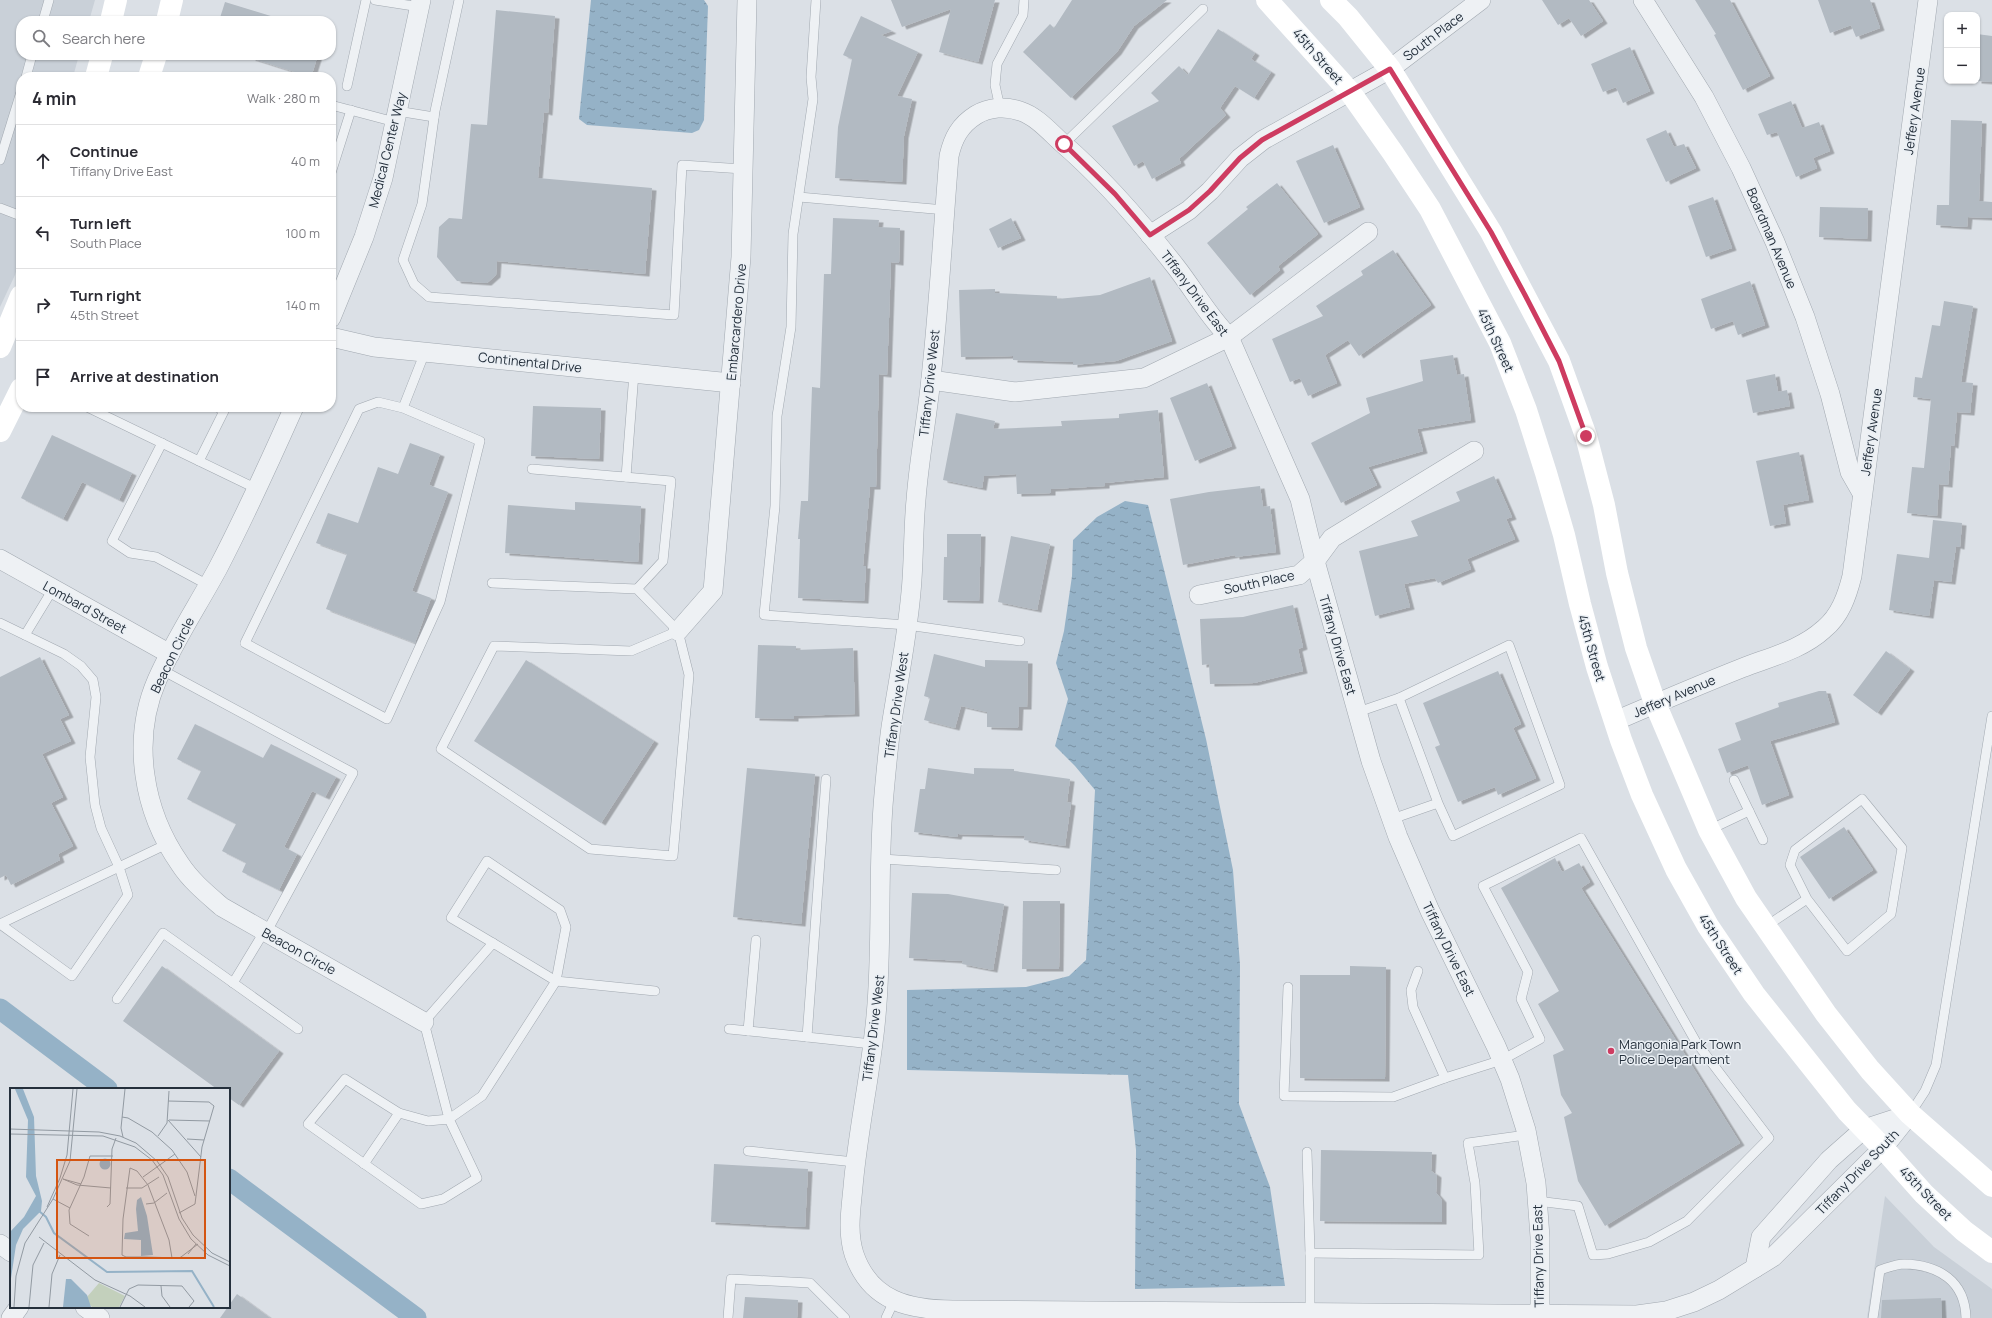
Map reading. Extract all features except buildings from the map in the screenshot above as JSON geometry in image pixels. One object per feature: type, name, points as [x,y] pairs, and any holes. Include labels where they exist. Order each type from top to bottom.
[{"type":"main road","points":[[111,16],[116,0]]},
{"type":"main road","points":[[168,16],[172,0]]},
{"type":"main road","name":"45th Street","points":[[1266,0],[1350,92],[1430,209],[1500,343],[1526,410],[1546,473],[1564,535],[1580,604],[1597,667],[1615,721],[1642,795],[1676,869],[1708,926],[1759,1000],[1842,1106],[1883,1148],[1924,1194],[1964,1231],[1992,1252]]},
{"type":"main road","points":[[1331,0],[1348,17],[1390,69],[1491,232],[1559,361],[1586,436],[1604,505],[1617,573],[1636,648],[1655,703],[1709,830],[1746,898],[1826,1014],[1870,1070],[1910,1114],[1992,1186]]},
{"type":"main road","points":[[97,72],[101,60]]},
{"type":"main road","points":[[151,72],[155,60]]},
{"type":"main road","points":[[0,347],[16,308]]},
{"type":"main road","points":[[0,431],[16,399]]},
{"type":"street","name":"Embarcardero Drive","points":[[678,631],[713,591],[742,257],[747,0]]},
{"type":"street","name":"South Place","points":[[1150,235],[1189,210],[1210,191],[1240,158],[1262,140],[1390,69],[1481,0]]},
{"type":"street","name":"Boardman Avenue","points":[[1643,0],[1704,97],[1742,168],[1775,242],[1809,331],[1830,394],[1850,472],[1862,493]]},
{"type":"street","name":"Jeffery Avenue","points":[[1615,721],[1655,703],[1800,646],[1814,638],[1835,617],[1849,589],[1928,0]]},
{"type":"street","name":"Medical Center Way","points":[[336,306],[364,237],[383,178],[420,3]]},
{"type":"street","name":"Tiffany Drive East","points":[[959,130],[969,120],[980,113],[1000,108],[1021,111],[1033,117],[1064,144],[1115,194],[1177,268],[1213,321],[1229,337],[1300,499],[1315,561],[1371,761],[1392,819],[1430,911],[1502,1060],[1526,1135],[1536,1183],[1540,1237],[1540,1314]]},
{"type":"street","name":"Tiffany Drive West","points":[[866,1278],[859,1266],[850,1238],[855,1162],[876,1019],[881,950],[884,799],[891,731],[912,591],[916,501],[931,380],[949,156],[952,142],[959,130]]},
{"type":"street","points":[[931,380],[1015,392],[1144,378],[1229,337],[1368,232]]},
{"type":"street","name":"Continental Drive","points":[[336,338],[374,346],[425,352],[731,383]]},
{"type":"street","name":"Beacon Circle","points":[[292,412],[257,489],[157,680],[148,709],[144,738],[144,768],[149,798],[158,826],[180,865],[199,887],[222,907],[265,933],[424,1022]]},
{"type":"street","name":"South Place","points":[[1199,595],[1299,575],[1315,561],[1332,538],[1474,451]]},
{"type":"street","name":"Lombard Street","points":[[0,559],[53,589],[166,662]]},
{"type":"street","name":"Tiffany Drive South","points":[[1755,1268],[1761,1237],[1829,1160],[1864,1129],[1910,1114]]},
{"type":"street","name":"Tiffany Drive South","points":[[866,1278],[876,1289],[894,1300],[915,1308],[953,1314],[1196,1315],[1310,1312],[1488,1316],[1540,1314],[1637,1315],[1666,1311],[1707,1297],[1773,1257],[1883,1148],[1910,1114]]},
{"type":"street","points":[[0,1244],[10,1251]]},
{"type":"street","points":[[11,1318],[17,1308]]},
{"type":"street","points":[[86,1308],[100,1318]]},
{"type":"lane","points":[[44,16],[49,0]]},
{"type":"lane","points":[[347,86],[366,0]]},
{"type":"lane","points":[[375,0],[420,3]]},
{"type":"lane","points":[[459,0],[434,118],[422,204],[403,260],[414,284],[429,297],[674,315],[682,165],[743,169]]},
{"type":"lane","points":[[816,0],[811,77],[813,99],[793,234],[791,327],[777,416],[775,506],[764,615],[907,625],[1020,642]]},
{"type":"lane","points":[[1000,108],[995,85],[997,64],[1023,15],[1024,0]]},
{"type":"lane","points":[[1064,144],[1203,9]]},
{"type":"lane","points":[[27,72],[31,60]]},
{"type":"lane","points":[[336,106],[351,110],[396,117],[434,118]]},
{"type":"lane","points":[[0,160],[16,108]]},
{"type":"lane","points":[[336,148],[351,110]]},
{"type":"lane","points":[[799,197],[945,210]]},
{"type":"lane","points":[[0,208],[16,214]]},
{"type":"lane","points":[[403,408],[425,352]]},
{"type":"lane","points":[[626,477],[634,373]]},
{"type":"lane","points":[[378,402],[403,408],[480,441],[440,602],[387,720],[246,643],[359,409],[378,402]]},
{"type":"lane","points":[[97,412],[257,489]]},
{"type":"lane","points":[[199,461],[224,412]]},
{"type":"lane","points":[[162,443],[112,540],[130,553],[156,557],[208,585]]},
{"type":"lane","points":[[532,469],[671,481],[663,561],[637,589]]},
{"type":"lane","points":[[492,583],[637,589],[678,631],[688,675],[673,856],[590,849],[441,749],[494,646],[631,651],[678,631]]},
{"type":"lane","points":[[25,635],[53,589]]},
{"type":"lane","points":[[0,623],[73,660],[93,680],[96,697],[90,756],[95,805],[101,828],[119,867],[128,896],[72,976],[0,924],[112,871],[119,867],[167,844]]},
{"type":"lane","points":[[1358,712],[1399,698],[1509,645],[1560,785],[1453,836],[1438,803],[1399,698]]},
{"type":"lane","points":[[166,662],[353,773],[265,933],[233,983]]},
{"type":"lane","points":[[1910,1114],[1925,1091],[1936,1065],[1992,716]]},
{"type":"lane","points":[[807,1037],[826,779]]},
{"type":"lane","points":[[1734,780],[1763,840]]},
{"type":"lane","points":[[1862,799],[1902,848],[1891,914],[1847,952],[1807,899],[1790,865],[1795,850],[1862,799]]},
{"type":"lane","points":[[1392,819],[1438,803]]},
{"type":"lane","points":[[1709,830],[1748,811]]},
{"type":"lane","points":[[1288,987],[1284,1096],[1393,1097],[1445,1078],[1502,1060],[1540,1039],[1521,999],[1528,972],[1483,886],[1581,838],[1696,1042],[1769,1138],[1687,1221],[1648,1242],[1608,1254],[1593,1255],[1578,1206],[1537,1201]]},
{"type":"lane","points":[[882,859],[1056,870]]},
{"type":"lane","points":[[494,943],[424,1022],[449,1119],[477,1178],[443,1199],[421,1204],[308,1124],[346,1079],[399,1113],[428,1121],[449,1119],[482,1096],[556,981],[566,927],[560,910],[487,861],[451,918],[494,943],[556,981],[655,991]]},
{"type":"lane","points":[[1765,927],[1807,899]]},
{"type":"lane","points":[[117,999],[163,934],[298,1029]]},
{"type":"lane","points":[[748,1031],[756,940]]},
{"type":"lane","points":[[1418,972],[1411,990],[1413,1007],[1445,1078]]},
{"type":"lane","points":[[729,1029],[872,1044]]},
{"type":"lane","points":[[364,1164],[399,1113]]},
{"type":"lane","points":[[1310,1253],[1479,1255],[1475,1182],[1468,1143],[1526,1135]]},
{"type":"lane","points":[[748,1151],[855,1162]]},
{"type":"lane","points":[[1307,1152],[1310,1312]]},
{"type":"lane","points":[[1873,1318],[1880,1270],[1902,1264],[1932,1268],[1952,1280],[1965,1304],[1966,1318]]},
{"type":"lane","points":[[728,1318],[731,1279],[810,1284],[845,1318]]},
{"type":"lane","points":[[886,1318],[894,1300]]},
{"type":"shaded area","points":[[0,0],[95,0],[90,16],[16,16],[16,60],[78,60],[74,72],[16,72],[16,272],[0,307]]},
{"type":"shaded area","points":[[1885,1196],[1934,1247],[1992,1289],[1992,1318],[1867,1318]]},
{"type":"water","points":[[591,0],[704,0],[708,6],[704,120],[699,130],[692,133],[587,125],[579,119]]},
{"type":"water","points":[[1125,501],[1148,505],[1206,739],[1233,870],[1240,965],[1239,1104],[1270,1187],[1285,1286],[1135,1289],[1136,1150],[1128,1075],[907,1070],[907,990],[1026,987],[1069,976],[1086,960],[1095,790],[1075,766],[1055,746],[1068,699],[1056,663],[1064,631],[1072,576],[1073,540],[1097,517]]},
{"type":"waterway","points":[[0,1009],[106,1088]]},
{"type":"waterway","points":[[230,1180],[416,1318]]},
{"type":"place","name":"Mangonia Park Town Police Department","points":[[1611,1051]]},
{"type":"route","points":[[1064,144],[1115,194],[1150,235],[1189,210],[1210,191],[1240,158],[1262,140],[1390,69],[1452,172],[1491,232],[1525,295],[1559,361],[1586,436]]}]
